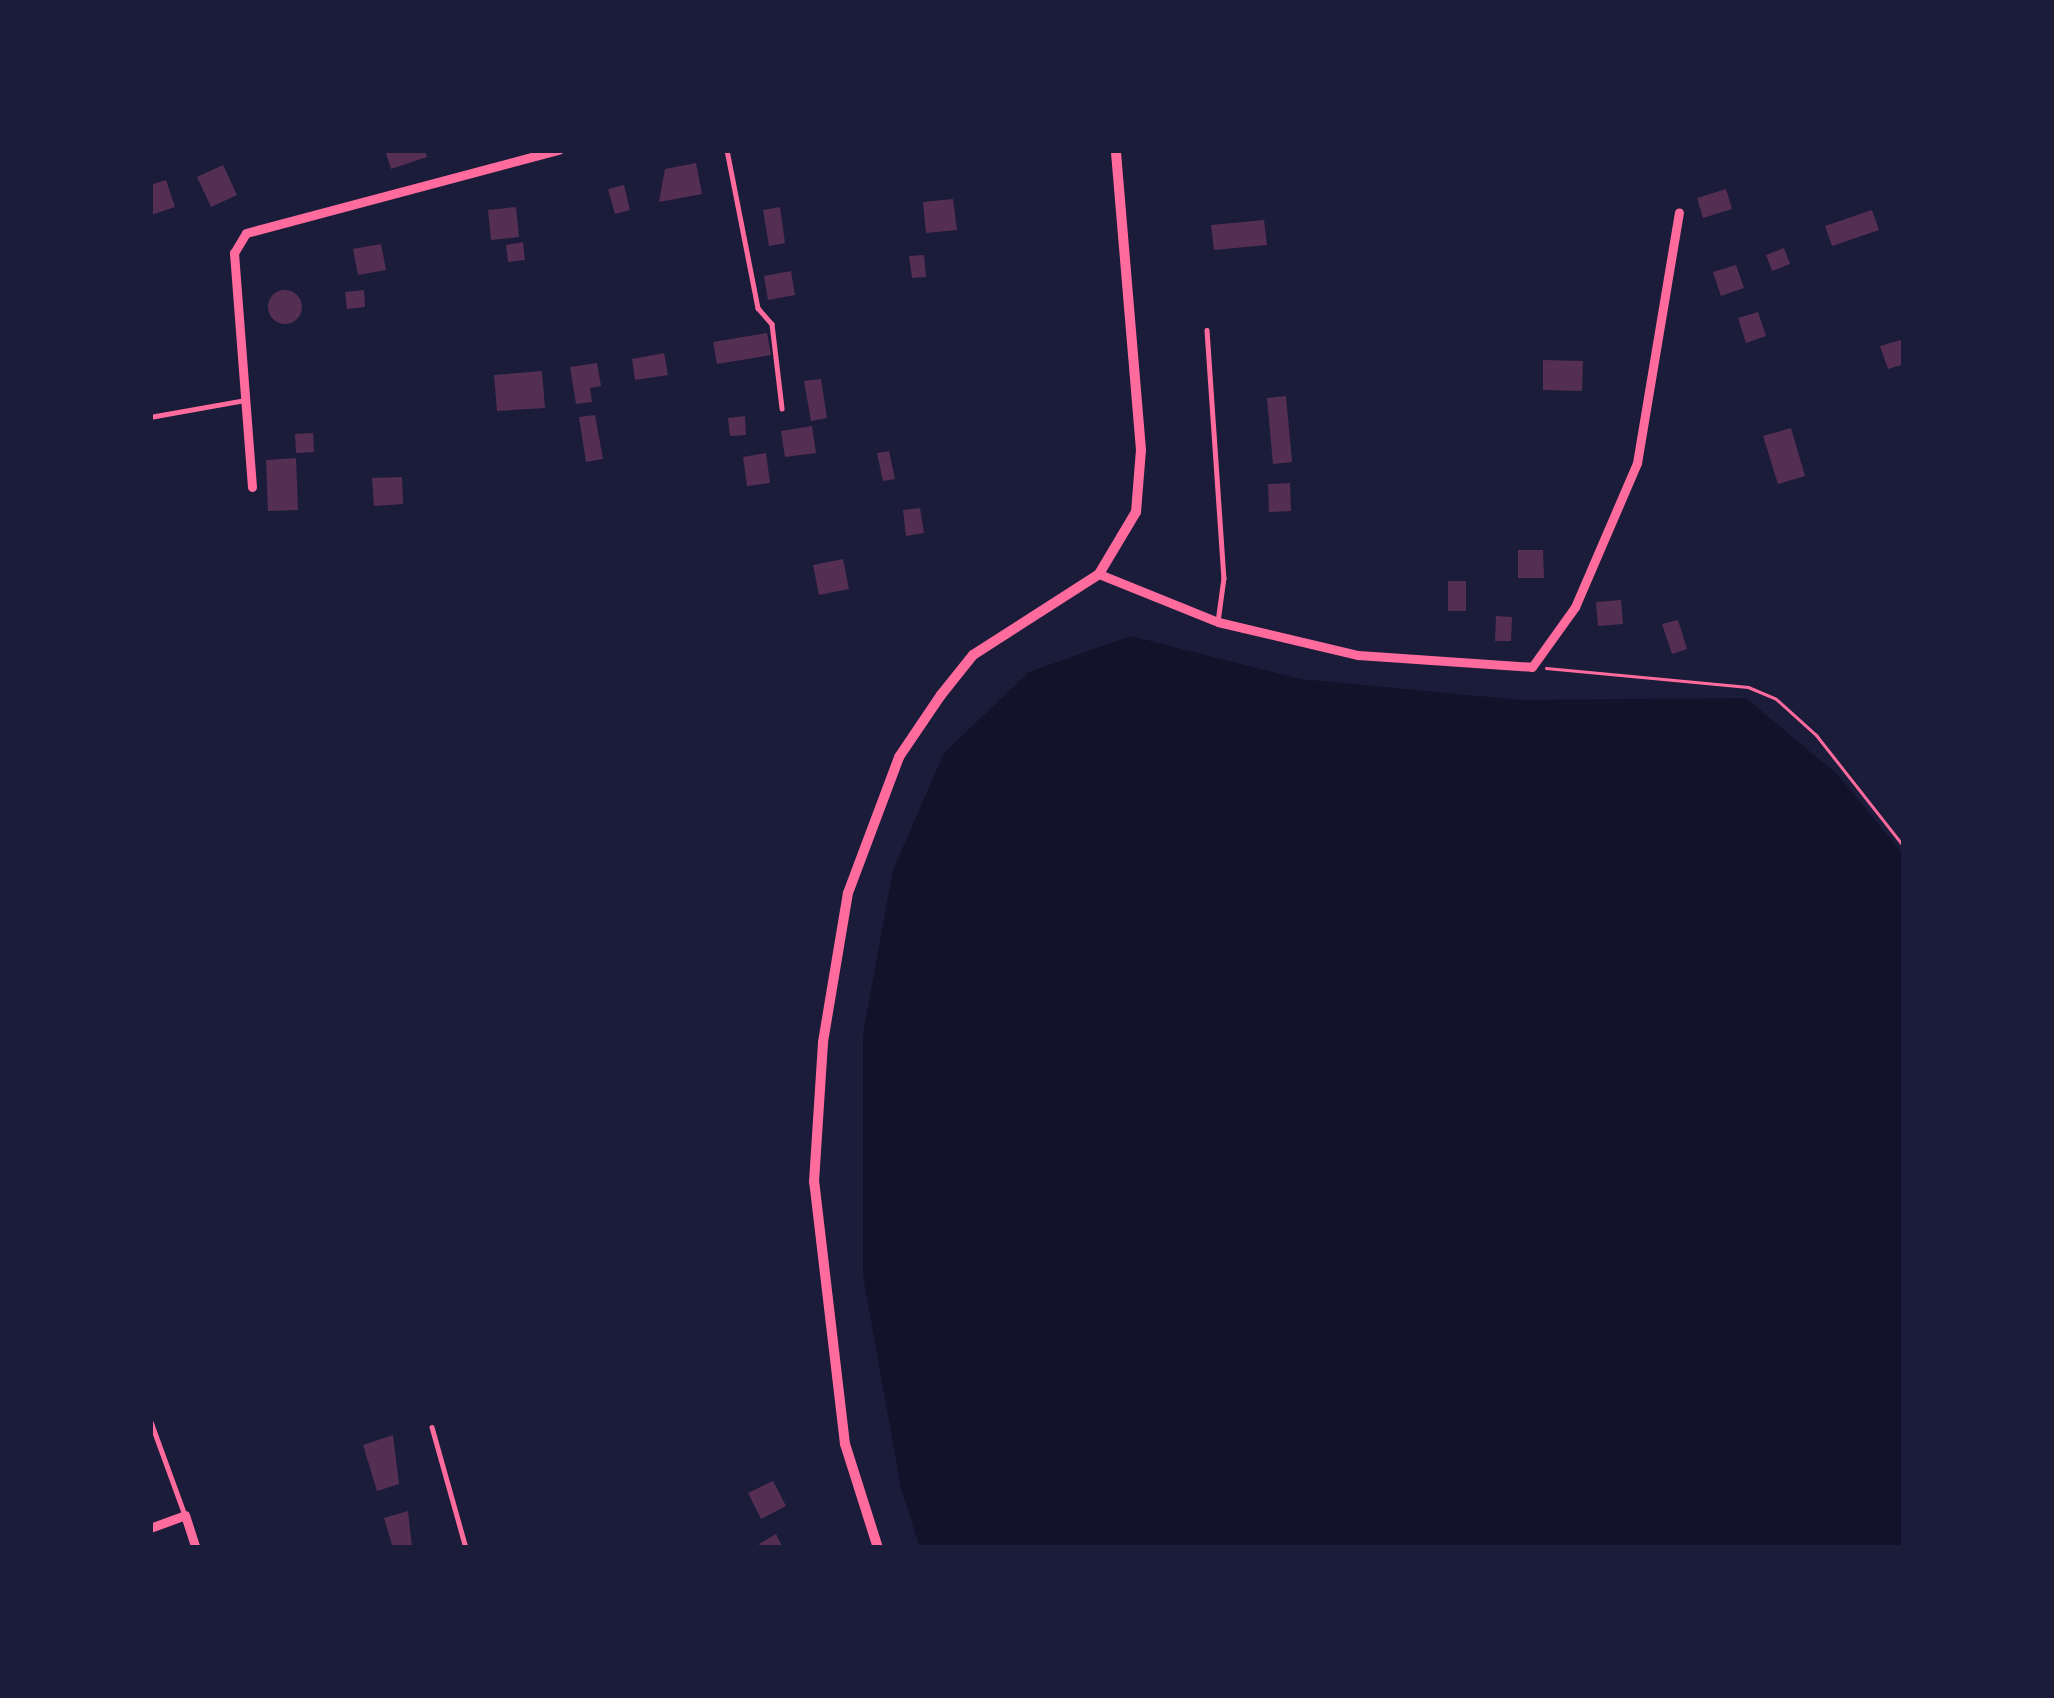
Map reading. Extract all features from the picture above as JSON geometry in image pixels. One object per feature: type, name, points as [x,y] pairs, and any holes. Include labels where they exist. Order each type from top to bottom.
[{"type":"street","points":[[252,488],[234,253],[246,233],[560,150]]},
{"type":"street","points":[[878,1548],[844,1444],[814,1182],[823,1042],[848,893],[899,757],[951,682],[1023,617],[1100,574],[1136,512],[1140,486],[1116,150]]},
{"type":"street","points":[[1100,574],[1218,622],[1358,655],[1532,667],[1575,607],[1637,464],[1679,212]]},
{"type":"street","points":[[150,1528],[185,1515],[196,1548]]},
{"type":"lane","points":[[728,150],[758,308],[772,324],[782,408]]},
{"type":"lane","points":[[1207,330],[1224,578],[1218,622]]},
{"type":"lane","points":[[150,417],[245,400]]},
{"type":"lane","points":[[150,1419],[185,1515]]},
{"type":"lane","points":[[432,1427],[466,1548]]},
{"type":"path","points":[[1532,667],[1748,687],[1775,699],[1816,735],[1904,847]]},
{"type":"shaded area","points":[[1131,636],[1300,679],[1520,700],[1746,698],[1839,776],[1904,855],[1904,1548],[920,1548],[901,1488],[863,1276],[863,1034],[893,870],[944,753],[1029,672]]},
{"type":"building","points":[[385,150],[425,150],[427,157],[391,169]]},
{"type":"building","points":[[696,163],[702,194],[659,202],[665,169]]},
{"type":"building","points":[[223,165],[237,195],[211,207],[197,177]]},
{"type":"building","points":[[166,180],[175,207],[151,215],[150,185]]},
{"type":"building","points":[[624,185],[630,210],[615,214],[608,189]]},
{"type":"building","points":[[1726,189],[1732,209],[1703,218],[1697,198]]},
{"type":"building","points":[[953,199],[957,230],[926,233],[923,202]]},
{"type":"building","points":[[516,207],[519,237],[491,240],[488,210]]},
{"type":"building","points":[[780,207],[785,243],[769,246],[763,210]]},
{"type":"building","points":[[1872,210],[1879,230],[1832,246],[1825,226]]},
{"type":"building","points":[[1264,220],[1267,245],[1214,250],[1211,225]]},
{"type":"building","points":[[523,242],[525,260],[508,262],[506,245]]},
{"type":"building","points":[[381,244],[386,270],[358,275],[353,249]]},
{"type":"building","points":[[1784,248],[1790,264],[1772,271],[1766,255]]},
{"type":"building","points":[[924,255],[926,277],[912,278],[909,256]]},
{"type":"building","points":[[1736,265],[1744,288],[1721,296],[1713,272]]},
{"type":"building","points":[[791,271],[795,295],[768,300],[764,276]]},
{"type":"building","points":[[285,290],[297,295],[302,307],[297,319],[285,324],[273,319],[268,307],[273,295]]},
{"type":"building","points":[[364,290],[365,307],[347,309],[345,292]]},
{"type":"building","points":[[1758,312],[1766,336],[1746,343],[1738,318]]},
{"type":"building","points":[[767,333],[771,355],[717,364],[713,342]]},
{"type":"building","points":[[1904,339],[1904,364],[1888,369],[1880,346]]},
{"type":"building","points":[[664,353],[668,375],[635,380],[632,359]]},
{"type":"building","points":[[1543,360],[1583,361],[1582,391],[1543,390]]},
{"type":"building","points":[[597,363],[601,386],[590,388],[592,402],[576,404],[570,367]]},
{"type":"building","points":[[542,371],[545,408],[497,411],[494,375]]},
{"type":"building","points":[[821,379],[827,418],[811,421],[804,381]]},
{"type":"building","points":[[1286,396],[1292,462],[1273,464],[1267,398]]},
{"type":"building","points":[[595,415],[603,459],[586,462],[579,417]]},
{"type":"building","points":[[745,416],[746,435],[730,436],[728,418]]},
{"type":"building","points":[[812,426],[816,453],[785,457],[781,431]]},
{"type":"building","points":[[1791,428],[1805,476],[1778,484],[1763,436]]},
{"type":"building","points":[[313,433],[314,452],[296,453],[295,434]]},
{"type":"building","points":[[889,451],[895,479],[883,481],[877,453]]},
{"type":"building","points":[[766,453],[770,483],[747,486],[743,457]]},
{"type":"building","points":[[296,458],[298,510],[268,511],[266,460]]},
{"type":"building","points":[[402,477],[403,504],[374,506],[372,478]]},
{"type":"building","points":[[1290,483],[1291,511],[1269,512],[1268,484]]},
{"type":"building","points":[[920,508],[924,533],[906,536],[903,510]]},
{"type":"building","points":[[1518,550],[1543,550],[1544,578],[1518,578]]},
{"type":"building","points":[[843,559],[849,589],[819,595],[813,565]]},
{"type":"building","points":[[1448,581],[1466,581],[1466,611],[1448,611]]},
{"type":"building","points":[[1621,600],[1623,624],[1598,626],[1596,602]]},
{"type":"building","points":[[1496,616],[1512,617],[1511,641],[1495,641]]},
{"type":"building","points":[[1678,620],[1687,649],[1672,654],[1662,624]]},
{"type":"building","points":[[393,1435],[399,1484],[377,1491],[363,1445]]},
{"type":"building","points":[[773,1481],[786,1506],[761,1519],[748,1493]]},
{"type":"building","points":[[408,1511],[412,1548],[393,1548],[384,1518]]},
{"type":"building","points":[[776,1534],[783,1548],[761,1548],[759,1544]]}]
